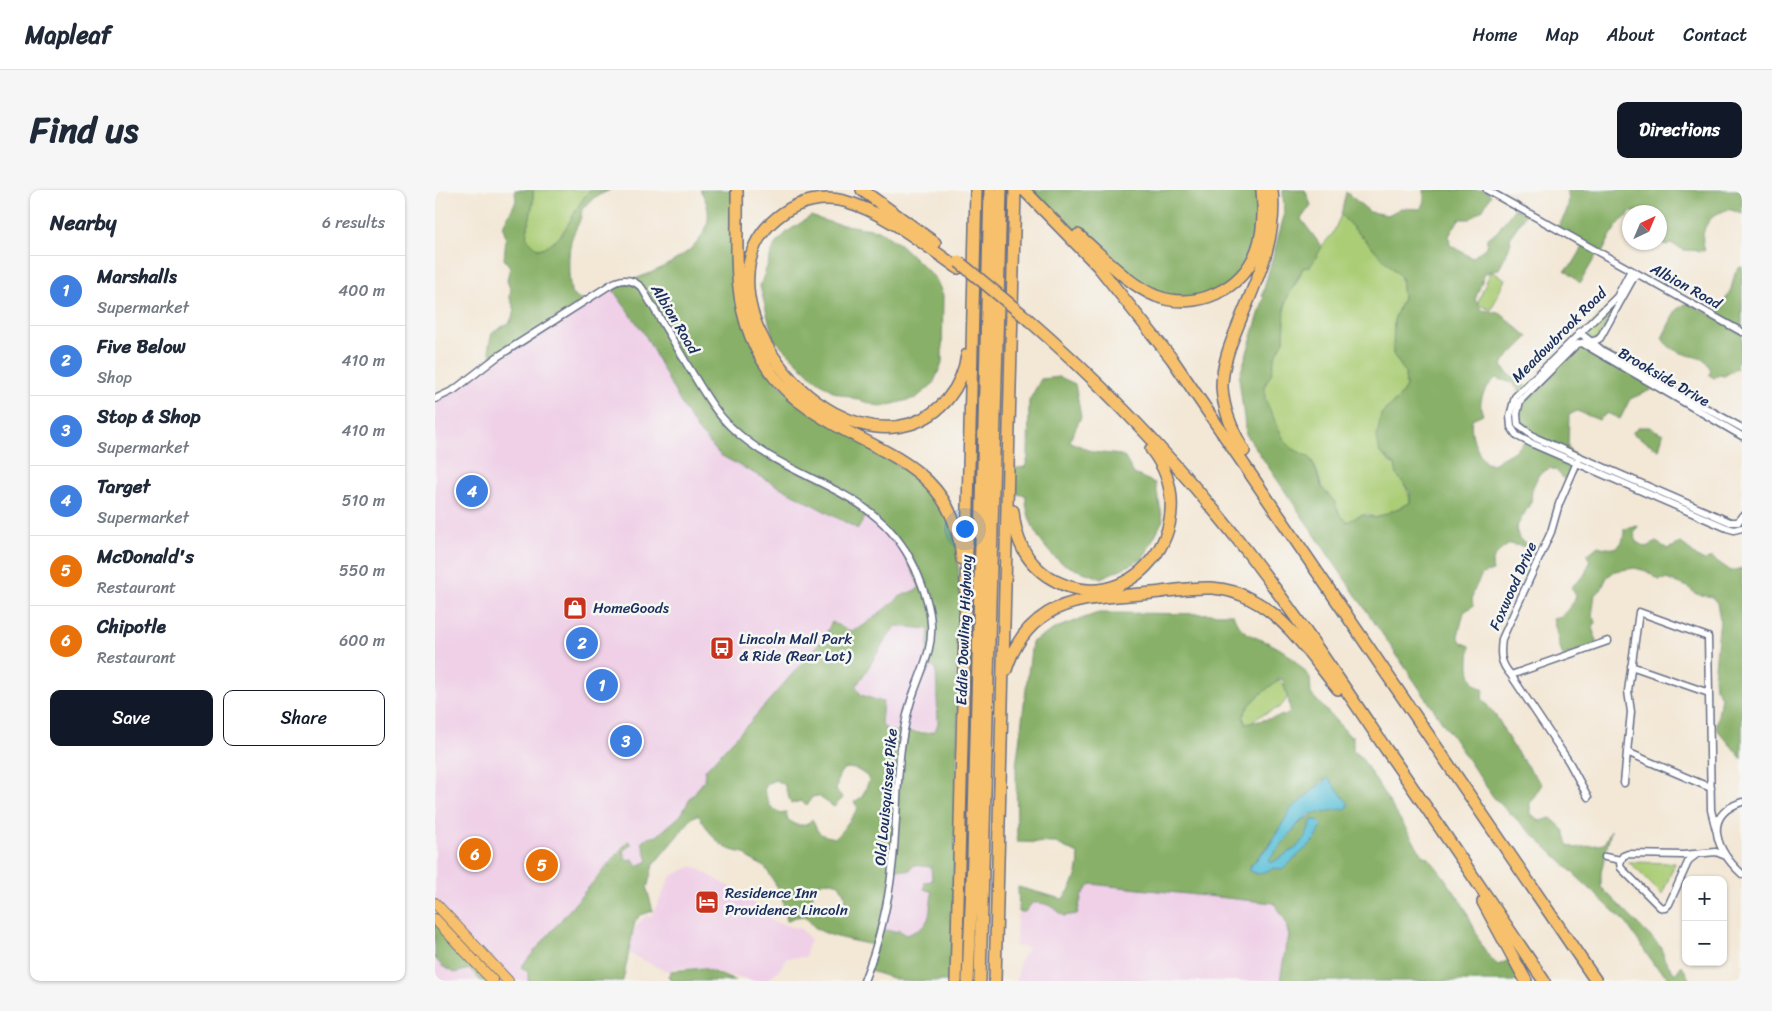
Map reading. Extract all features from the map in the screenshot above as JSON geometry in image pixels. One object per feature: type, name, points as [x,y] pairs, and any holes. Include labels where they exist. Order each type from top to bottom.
[{"type":"highway","points":[[737,190],[739,292],[744,318],[753,343],[774,376],[798,400],[818,415],[901,460],[922,476],[937,491],[950,514],[961,549],[965,640]]},
{"type":"highway","points":[[862,190],[1023,315],[1105,391],[1186,477],[1245,549],[1306,631],[1544,981]]},
{"type":"highway","points":[[954,981],[959,886],[976,190]]},
{"type":"highway","name":"Eddie Dowling Highway","points":[[968,981],[990,190]]},
{"type":"highway","name":"Eddie Dowling Highway","points":[[980,981],[1001,190]]},
{"type":"highway","points":[[1023,190],[1137,285],[1158,296],[1185,301],[1206,298],[1220,292],[1239,278],[1250,265],[1261,234],[1262,190]]},
{"type":"highway","points":[[995,981],[1009,444],[1023,190]]},
{"type":"highway","points":[[1023,190],[1077,243],[1144,321],[1186,378],[1596,981]]},
{"type":"highway","points":[[1272,190],[1273,217],[1269,245],[1228,351],[1223,387],[1225,406],[1234,433],[1293,535]]},
{"type":"highway","points":[[959,265],[860,207],[843,201],[818,200],[792,207],[776,218],[765,230],[756,244],[751,260],[749,290],[754,315],[763,339],[777,363],[793,382],[810,398],[838,414],[863,423],[887,427],[907,425],[926,417],[943,405],[953,393],[965,364],[973,306]]},
{"type":"highway","points":[[1009,444],[1014,525],[1021,546],[1033,564],[1050,578],[1077,588],[1107,587],[1129,579],[1148,564],[1163,545],[1171,522],[1173,497],[1167,475],[1160,461],[1105,391]]},
{"type":"highway","points":[[1002,699],[1007,668],[1019,641],[1035,623],[1056,609],[1088,600],[1193,589],[1218,589],[1243,596],[1273,614],[1303,646],[1387,750]]},
{"type":"highway","points":[[1447,838],[1526,981]]},
{"type":"highway","points":[[991,981],[997,899]]},
{"type":"main road","points":[[435,903],[503,975]]},
{"type":"main road","points":[[435,919],[491,980]]},
{"type":"street","name":"Albion Road","points":[[1487,190],[1742,332]]},
{"type":"street","name":"Meadowbrook Road","points":[[1634,272],[1617,297],[1520,401],[1517,420],[1528,438],[1638,486]]},
{"type":"street","name":"Meadowbrook Road","points":[[1589,342],[1595,342],[1600,338],[1634,272]]},
{"type":"street","name":"Albion Road","points":[[435,399],[454,390],[505,352],[613,283],[622,280],[633,281],[641,288],[707,397],[729,426],[762,451],[853,499],[873,513]]},
{"type":"street","name":"Brookside Drive","points":[[1578,337],[1742,428]]},
{"type":"street","name":"Brookside Drive","points":[[1578,337],[1742,436]]},
{"type":"street","name":"Foxwood Drive","points":[[1578,460],[1559,504],[1551,532],[1502,639],[1500,654],[1503,666],[1569,762],[1588,796]]},
{"type":"street","points":[[1638,486],[1730,522],[1738,522],[1742,516]]},
{"type":"street","points":[[1638,486],[1727,528],[1734,530],[1742,528]]},
{"type":"street","name":"Old Louisquisset Pike","points":[[864,981],[881,926],[891,880],[898,781],[905,726],[913,693],[929,654],[931,639],[928,604],[917,572],[900,541],[873,513]]},
{"type":"street","points":[[1623,782],[1631,712],[1628,691],[1639,612],[1708,636],[1711,810],[1720,845],[1726,856],[1742,874]]},
{"type":"street","points":[[1511,675],[1608,641]]},
{"type":"street","points":[[1631,666],[1709,693]]},
{"type":"street","points":[[1627,752],[1711,788]]},
{"type":"street","points":[[1716,830],[1717,823],[1728,809],[1742,802]]},
{"type":"street","points":[[1605,857],[1621,860],[1629,854],[1697,854],[1716,852],[1726,856]]},
{"type":"street","points":[[1621,860],[1621,868],[1660,907],[1665,908],[1669,904],[1689,860],[1697,854]]},
{"type":"street","points":[[491,980],[503,975]]},
{"type":"shaded area","points":[[610,286],[644,333],[679,400],[698,429],[860,526],[868,512],[887,529],[911,565],[920,588],[901,596],[863,626],[853,631],[832,622],[823,639],[705,770],[704,781],[691,797],[681,815],[657,836],[642,842],[648,861],[637,866],[626,860],[623,851],[628,841],[522,968],[528,972],[528,981],[507,981],[435,905],[435,399],[474,376]]},
{"type":"shaded area","points":[[896,626],[929,629],[925,663],[936,669],[938,723],[935,731],[888,731],[856,686],[868,670],[882,643]]},
{"type":"shaded area","points":[[914,865],[931,867],[932,869],[932,881],[925,889],[932,892],[929,922],[921,930],[906,935],[899,930],[895,932],[881,929],[891,869],[911,868]]},
{"type":"shaded area","points":[[693,866],[746,896],[773,922],[801,929],[810,939],[805,957],[786,958],[780,969],[766,981],[755,981],[725,975],[702,967],[676,968],[667,972],[630,954],[631,941],[636,926],[646,915],[651,917],[671,876]]},
{"type":"shaded area","points":[[1091,884],[1274,903],[1285,920],[1289,937],[1286,944],[1280,981],[1017,981],[1020,961],[1028,948],[1016,946],[1017,915],[1028,911],[1032,903],[1042,902],[1050,904],[1064,916],[1087,886]]},
{"type":"shaded area","points":[[435,958],[442,966],[470,969],[481,981],[435,981]]},
{"type":"green space","points":[[515,190],[533,190],[533,202],[526,237],[538,249],[548,246],[563,233],[584,197],[591,190],[610,190],[595,197],[582,209],[580,220],[571,241],[569,265],[572,295],[585,302],[492,362],[489,346],[492,333],[510,322],[515,310],[509,296],[511,291],[507,281],[510,267],[504,259],[506,239],[503,226],[516,201]]},
{"type":"green space","points":[[533,190],[591,190],[584,197],[563,233],[548,246],[538,249],[526,237],[533,202]]},
{"type":"green space","points":[[700,190],[735,190],[737,297],[778,384],[928,485],[955,532],[961,600],[951,981],[902,981],[870,971],[873,945],[830,935],[817,929],[807,919],[802,917],[787,921],[781,893],[765,867],[750,859],[744,853],[722,845],[712,835],[698,815],[693,817],[653,865],[647,889],[653,911],[641,915],[635,921],[623,981],[528,981],[528,972],[521,967],[628,841],[632,844],[623,851],[626,860],[633,859],[637,866],[648,861],[642,842],[644,839],[657,836],[681,815],[691,797],[704,781],[705,770],[823,639],[832,622],[853,631],[863,626],[901,596],[920,588],[899,547],[868,512],[858,529],[720,455],[697,429],[679,400],[644,333],[610,286],[646,275],[683,255],[697,242],[706,227],[708,209]],"holes":[[[896,626],[929,629],[927,655],[924,663],[936,669],[938,723],[935,731],[926,733],[888,731],[881,723],[883,702],[861,695],[856,686]],[[846,768],[856,769],[867,776],[869,781],[862,797],[854,802],[858,808],[857,810],[835,838],[819,833],[812,819],[806,825],[797,825],[788,820],[786,812],[781,814],[770,806],[764,790],[768,783],[775,780],[784,784],[791,804],[801,801],[807,805],[812,797],[818,796],[834,807],[843,798],[836,790],[838,778]],[[914,865],[931,867],[932,881],[925,882],[924,889],[932,892],[928,920],[921,928],[906,935],[899,930],[895,932],[881,929],[892,868],[909,871]],[[828,881],[839,884],[846,897],[843,906],[832,911],[821,909],[812,897],[815,885]]]},
{"type":"green space","points":[[1027,190],[1260,190],[1263,226],[1234,285],[1180,303],[1128,280]]},
{"type":"green space","points":[[1283,190],[1305,190],[1311,205],[1301,219],[1322,247],[1310,267],[1303,268],[1285,302],[1284,341],[1275,356],[1271,375],[1265,384],[1265,399],[1284,440],[1293,449],[1309,457],[1322,488],[1334,501],[1339,513],[1347,522],[1361,515],[1376,518],[1410,503],[1410,492],[1397,475],[1395,465],[1380,453],[1377,437],[1381,414],[1398,399],[1406,387],[1405,372],[1393,354],[1394,320],[1403,298],[1401,277],[1341,215],[1346,192],[1370,212],[1388,215],[1401,208],[1420,209],[1424,204],[1424,190],[1484,190],[1491,195],[1483,209],[1470,219],[1459,219],[1449,236],[1450,245],[1472,258],[1486,247],[1487,238],[1496,233],[1515,208],[1526,214],[1510,237],[1511,243],[1499,269],[1485,273],[1475,300],[1482,310],[1500,313],[1528,337],[1504,361],[1502,365],[1505,371],[1528,388],[1577,336],[1662,385],[1630,399],[1620,419],[1607,413],[1599,420],[1577,411],[1569,415],[1568,446],[1571,452],[1580,459],[1568,484],[1557,471],[1550,468],[1539,474],[1532,489],[1531,502],[1516,528],[1519,539],[1533,548],[1510,544],[1496,555],[1492,566],[1493,571],[1482,574],[1476,586],[1472,597],[1473,606],[1464,612],[1458,636],[1461,642],[1470,646],[1469,671],[1474,682],[1484,690],[1482,698],[1499,721],[1519,755],[1542,784],[1530,803],[1530,813],[1540,821],[1551,818],[1564,830],[1568,845],[1575,848],[1604,844],[1611,830],[1601,872],[1601,887],[1662,948],[1664,959],[1675,974],[1682,965],[1690,981],[1669,981],[1666,975],[1654,965],[1627,924],[1494,798],[1246,434],[1239,378],[1264,298],[1262,296],[1284,216]],"holes":[[[1496,378],[1512,383],[1522,394],[1515,408],[1512,425],[1527,438],[1515,450],[1493,464],[1486,463],[1475,443],[1471,424],[1472,419],[1483,414],[1481,409],[1483,394]]]},
{"type":"green space","points":[[1567,190],[1742,190],[1742,214],[1732,210],[1720,212],[1706,225],[1703,237],[1705,250],[1684,250],[1672,244],[1667,245],[1667,205],[1622,205],[1622,221],[1615,228],[1601,255],[1597,254],[1580,283],[1565,270],[1573,264],[1583,247],[1556,229],[1568,206]]},
{"type":"green space","points":[[1341,215],[1401,277],[1403,298],[1394,320],[1393,354],[1405,372],[1406,387],[1398,399],[1381,414],[1389,462],[1395,465],[1410,498],[1410,503],[1376,518],[1366,514],[1347,522],[1339,513],[1334,501],[1322,488],[1316,469],[1309,457],[1293,449],[1284,440],[1264,399],[1264,390],[1275,356],[1284,341],[1285,322],[1283,312],[1289,292],[1297,282],[1303,268],[1333,233]]},
{"type":"green space","points":[[811,216],[832,223],[878,230],[901,245],[936,279],[943,295],[942,363],[933,384],[916,398],[881,407],[834,392],[812,377],[773,338],[760,286],[775,244],[787,232]]},
{"type":"green space","points":[[1742,267],[1742,354],[1736,365],[1737,369],[1724,376],[1719,375],[1714,378],[1709,375],[1711,370],[1705,360],[1675,350],[1662,338],[1676,310],[1687,303],[1716,317],[1731,289],[1735,273]]},
{"type":"green space","points":[[1493,272],[1505,279],[1491,310],[1479,305],[1478,302],[1490,273]]},
{"type":"green space","points":[[1627,289],[1596,340],[1586,337],[1586,329]]},
{"type":"green space","points":[[1060,377],[1075,384],[1081,417],[1070,440],[1071,442],[1093,452],[1121,455],[1125,458],[1134,474],[1155,483],[1163,520],[1143,559],[1101,578],[1068,566],[1051,554],[1032,525],[1026,505],[1026,495],[1011,494],[1010,469],[1025,467],[1028,458],[1029,401],[1041,379]]},
{"type":"green space","points":[[1638,427],[1649,427],[1663,434],[1659,450],[1632,433]]},
{"type":"green space","points":[[1638,526],[1634,534],[1636,542],[1647,547],[1656,542],[1668,549],[1680,543],[1705,561],[1711,557],[1731,571],[1742,568],[1742,759],[1716,728],[1721,696],[1715,688],[1714,677],[1720,619],[1717,603],[1712,597],[1696,594],[1688,587],[1666,579],[1659,580],[1646,571],[1635,568],[1615,571],[1607,577],[1601,590],[1595,594],[1592,616],[1596,622],[1592,628],[1598,643],[1563,656],[1553,619],[1562,617],[1574,602],[1576,596],[1571,587],[1584,576],[1590,562],[1587,555],[1598,546],[1617,547],[1624,536],[1624,529]]},
{"type":"green space","points":[[1098,613],[1233,614],[1236,622],[1245,632],[1285,652],[1299,664],[1310,678],[1311,694],[1349,735],[1353,736],[1353,751],[1361,757],[1423,856],[1428,857],[1459,899],[1486,953],[1498,965],[1511,959],[1524,981],[1280,981],[1286,944],[1289,937],[1285,920],[1274,903],[1091,884],[1082,895],[1077,914],[1064,916],[1042,903],[1032,903],[1025,912],[1019,912],[1018,887],[1062,899],[1073,884],[1079,860],[1078,854],[1056,843],[1017,842],[1016,767],[1032,642],[1056,628]],"holes":[[[1279,679],[1283,680],[1290,712],[1285,715],[1246,724],[1243,717],[1249,706]],[[1323,780],[1329,780],[1342,803],[1305,819],[1252,869],[1250,866],[1269,844],[1290,812]]]},
{"type":"green space","points":[[1279,680],[1289,690],[1284,703],[1256,719],[1229,747],[1224,732],[1268,686]]},
{"type":"green space","points":[[1628,862],[1675,863],[1662,895],[1631,864]]},
{"type":"green space","points":[[435,922],[491,981],[481,981],[470,969],[454,973],[442,966],[435,958]]},
{"type":"green space","points":[[703,968],[736,981],[672,981],[668,976],[671,971]]},
{"type":"water","points":[[1328,778],[1348,803],[1348,808],[1310,814],[1300,822],[1268,861],[1271,863],[1296,848],[1305,837],[1312,820],[1317,820],[1322,825],[1316,839],[1282,870],[1275,868],[1258,874],[1250,871],[1250,867],[1270,844],[1291,809]]},
{"type":"place","name":"Target","points":[[472,491]]},
{"type":"place","name":"HomeGoods","points":[[575,608]]},
{"type":"place","name":"Five Below","points":[[582,643]]},
{"type":"place","name":"Lincoln Mall Park & Ride (Rear Lot)","points":[[722,648]]},
{"type":"place","name":"Marshalls","points":[[602,685]]},
{"type":"place","name":"Stop & Shop","points":[[626,741]]},
{"type":"place","name":"Chipotle","points":[[475,854]]},
{"type":"place","name":"McDonald's","points":[[542,865]]},
{"type":"place","name":"Residence Inn Providence Lincoln","points":[[707,902]]}]
